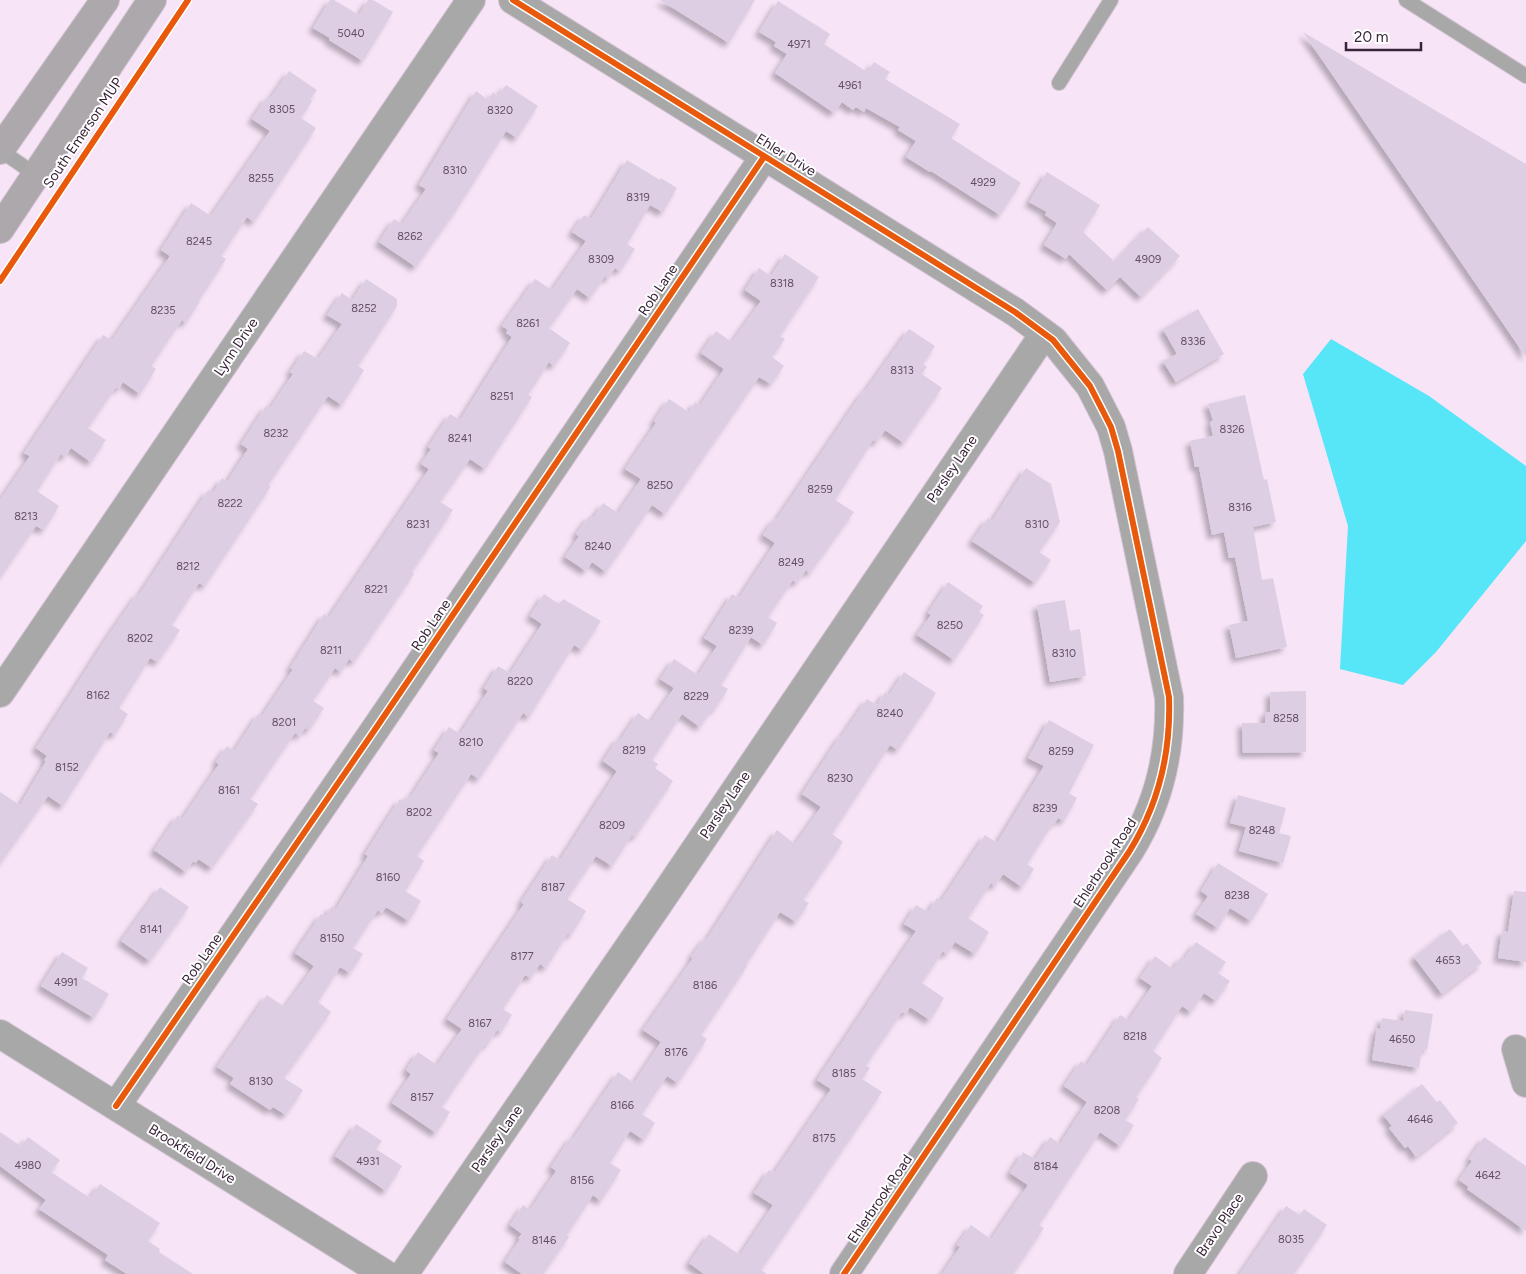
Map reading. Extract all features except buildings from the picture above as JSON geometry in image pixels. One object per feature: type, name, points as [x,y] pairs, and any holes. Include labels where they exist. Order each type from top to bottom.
[{"type":"main road","points":[[0,150],[105,0]]},
{"type":"main road","points":[[0,229],[152,0]]},
{"type":"street","name":"Lynn Drive","points":[[0,693],[471,0]]},
{"type":"street","name":"Ehler Drive","points":[[513,0],[1015,312],[1039,328],[1044,334]]},
{"type":"street","name":"Rob Lane","points":[[116,1106],[374,732],[764,157]]},
{"type":"street","name":"Parsley Lane","points":[[404,1274],[657,906],[1044,334]]},
{"type":"street","name":"Ehlerbrook Road","points":[[844,1274],[1135,842],[1152,810],[1164,767],[1169,732],[1169,697],[1118,451],[1111,428],[1090,386],[1053,340],[1044,334]]},
{"type":"street","name":"Brookfield Drive","points":[[0,1034],[385,1274]]},
{"type":"street","points":[[1516,1049],[1526,1083]]},
{"type":"street","name":"Bravo Place","points":[[1188,1274],[1253,1176]]},
{"type":"lane","points":[[1059,83],[1111,0]]},
{"type":"lane","points":[[1406,0],[1526,76]]},
{"type":"lane","points":[[0,150],[36,175]]},
{"type":"water","points":[[1331,339],[1429,396],[1526,466],[1526,541],[1436,652],[1403,685],[1340,669],[1348,526],[1303,374]]},
{"type":"cycle path","name":"South Emerson MUP","points":[[0,281],[188,0]]},
{"type":"cycle path","points":[[513,0],[1015,312],[1053,340],[1090,386],[1111,427],[1118,451],[1169,697],[1168,738],[1161,778],[1155,797],[1129,852],[844,1274]]},
{"type":"cycle path","points":[[116,1106],[374,731],[764,157]]}]
